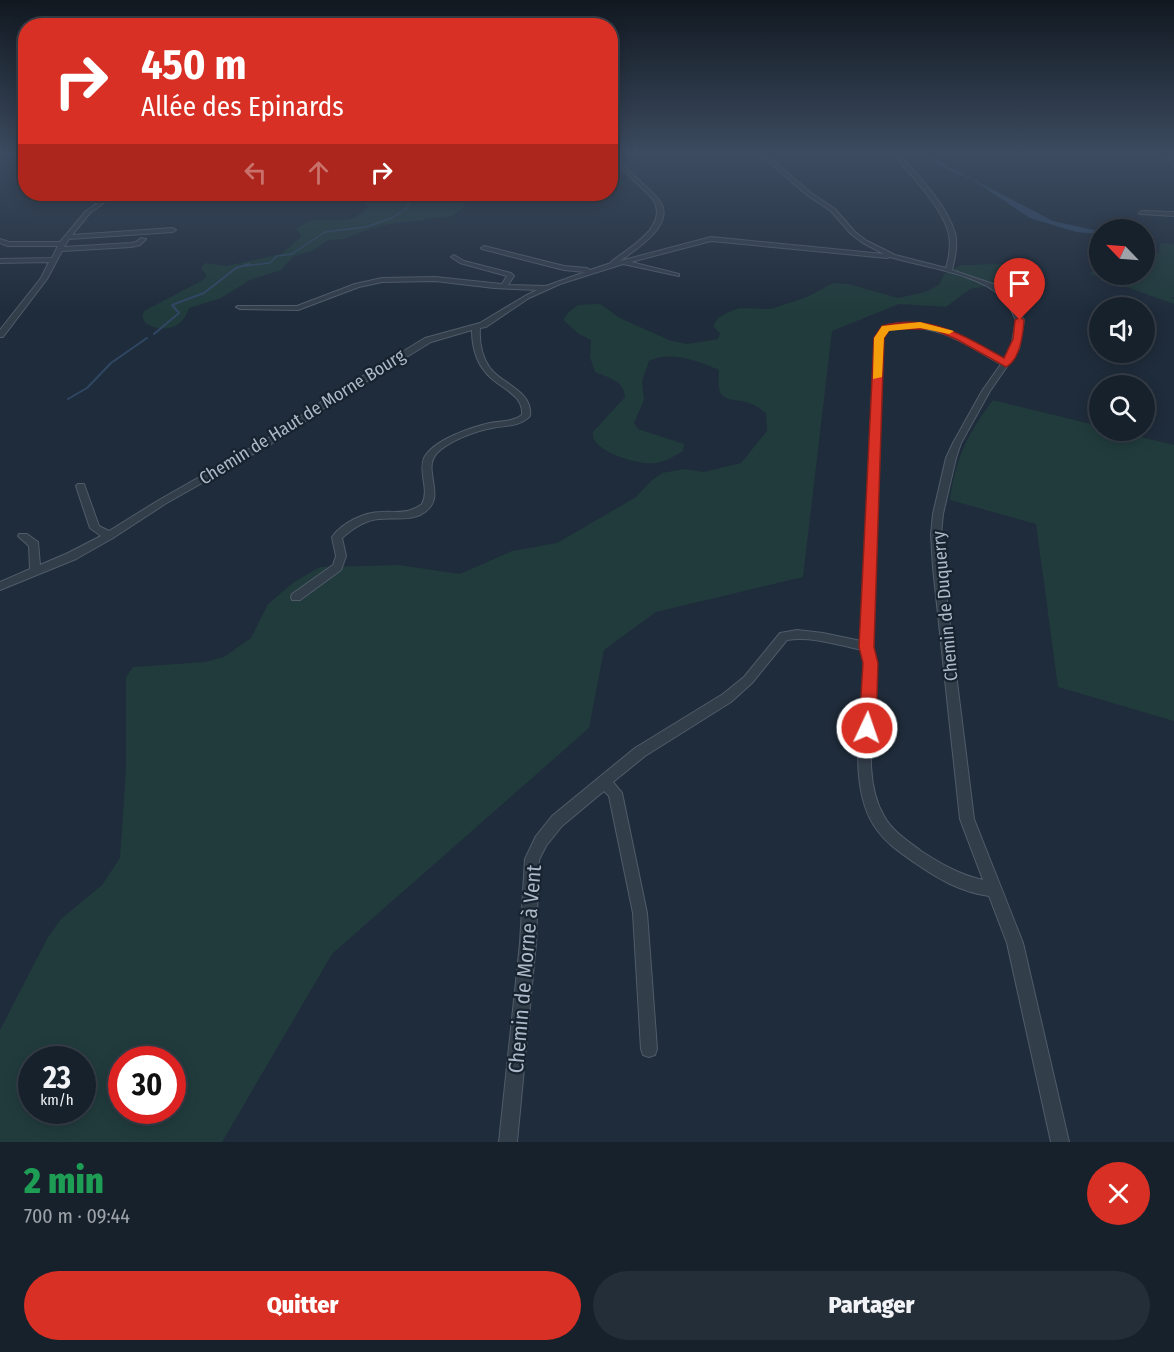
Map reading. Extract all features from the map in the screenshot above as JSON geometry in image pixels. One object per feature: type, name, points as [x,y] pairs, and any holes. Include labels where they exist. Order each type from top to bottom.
[{"type":"street","points":[[0,335],[21,312],[45,279],[67,237],[84,217],[97,206]]},
{"type":"street","points":[[611,265],[654,230],[661,213],[660,206]]},
{"type":"street","name":"Chemin de Duquerry","points":[[827,206],[853,233],[865,242],[893,256],[991,285],[1006,296],[1020,320],[1015,349],[986,391],[951,458],[936,534],[963,792],[968,819],[1017,950],[1060,1142]]},
{"type":"street","points":[[936,206],[951,231],[952,261],[948,271]]},
{"type":"street","points":[[1142,213],[1174,214]]},
{"type":"street","points":[[67,237],[172,230]]},
{"type":"street","points":[[0,241],[8,244],[61,246],[131,245],[138,244],[143,239]]},
{"type":"street","name":"Chemin de Haut de Morne Bourg","points":[[0,586],[36,572],[109,536],[183,490],[273,439],[330,400],[428,340],[476,327],[546,288],[611,265],[711,239],[893,256]]},
{"type":"street","points":[[484,248],[531,261],[590,272]]},
{"type":"street","points":[[454,257],[462,262],[509,274],[511,276],[504,286]]},
{"type":"street","points":[[0,261],[54,260]]},
{"type":"street","points":[[624,262],[677,275]]},
{"type":"street","points":[[240,307],[298,308],[357,285],[382,280],[435,279],[546,288]]},
{"type":"street","points":[[994,889],[973,887],[948,878],[899,844],[880,823],[869,799],[866,771],[870,663],[867,647],[879,338],[886,328],[903,325],[941,328],[1006,364]]},
{"type":"street","points":[[296,597],[337,567],[341,556],[337,537],[340,532],[374,515],[405,516],[418,512],[426,506],[431,481],[426,471],[427,460],[434,451],[486,426],[515,424],[526,416],[526,406],[516,393],[492,375],[479,355],[475,342],[476,327]]},
{"type":"street","points":[[81,486],[95,528],[109,536]]},
{"type":"street","points":[[23,536],[34,545],[36,572]]},
{"type":"street","name":"Chemin de Morne à Vent","points":[[508,1142],[527,955],[532,859],[541,841],[557,821],[640,752],[727,698],[748,680],[784,636],[797,634],[823,637],[867,647]]},
{"type":"street","points":[[604,782],[615,793],[640,913],[649,1049]]},
{"type":"green space","points":[[464,206],[453,216],[390,224],[344,239],[329,240],[312,251],[294,256],[281,270],[250,280],[221,298],[189,308],[177,325],[160,328],[146,324],[142,316],[144,311],[203,280],[207,275],[202,270],[202,266],[206,263],[227,266],[281,254],[302,236],[296,229],[302,225],[314,221],[351,219],[369,207]]},
{"type":"green space","points":[[1160,243],[1174,244],[1174,297],[1171,298],[1174,299],[1174,304],[1121,285],[1155,285],[1155,253],[1159,253]]},
{"type":"green space","points":[[961,265],[1017,266],[1037,273],[1045,280],[1041,284],[1002,283],[970,289],[946,307],[899,304],[832,331],[803,577],[656,612],[604,650],[589,728],[332,954],[222,1142],[0,1142],[0,1030],[48,937],[61,919],[102,885],[120,858],[126,768],[126,677],[133,667],[205,662],[224,657],[251,638],[268,604],[294,582],[320,567],[399,565],[460,574],[512,551],[557,543],[636,497],[662,473],[685,469],[704,472],[741,463],[767,431],[766,413],[754,405],[722,395],[718,382],[719,370],[694,360],[666,356],[649,361],[642,381],[644,400],[634,423],[638,429],[684,444],[683,451],[664,461],[650,463],[629,460],[599,446],[594,439],[593,432],[625,397],[618,383],[595,372],[590,357],[591,340],[579,334],[563,320],[578,305],[600,304],[620,318],[669,340],[687,344],[718,339],[720,333],[713,326],[718,318],[729,312],[740,308],[771,309],[807,297],[833,283],[849,284],[898,298],[925,292],[939,285],[945,273]]},
{"type":"green space","points":[[993,400],[1089,424],[1089,441],[1155,440],[1174,445],[1174,721],[1058,687],[1036,524],[950,500],[959,459],[976,424]]},
{"type":"water","points":[[1012,206],[1025,206],[1053,221],[1089,229],[1089,233],[1076,232],[1030,218]]},
{"type":"waterway","points":[[244,266],[270,263],[277,256],[292,254],[325,232],[366,227],[392,218],[408,206]]},
{"type":"waterway","points":[[154,334],[179,313],[172,305],[204,293],[236,268],[249,264]]},
{"type":"waterway","points":[[68,399],[87,388],[111,363],[147,338]]},
{"type":"slow traffic","points":[[877,377],[879,338],[886,328],[920,325],[949,331]]},
{"type":"route","points":[[867,728],[870,663],[867,647],[879,338],[886,328],[893,326],[933,326],[959,337],[1006,364],[1015,349],[1020,320]]}]
